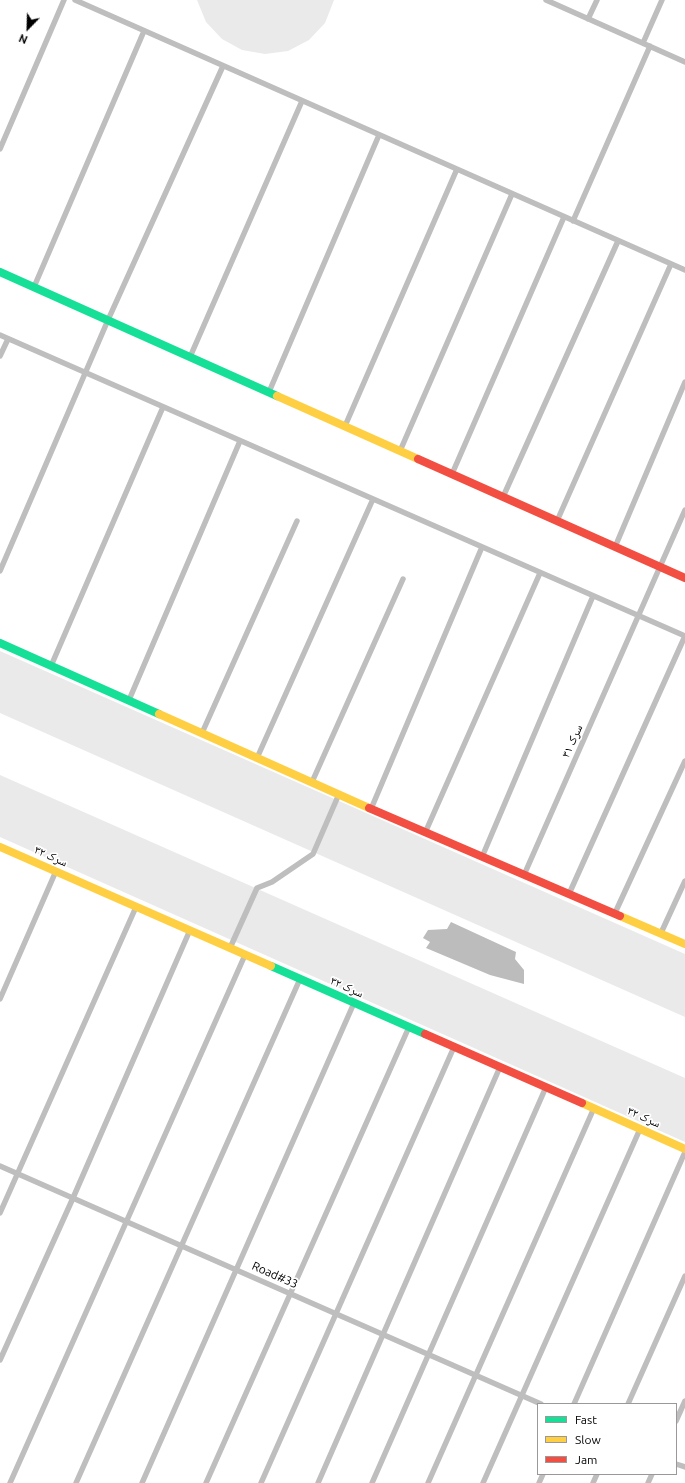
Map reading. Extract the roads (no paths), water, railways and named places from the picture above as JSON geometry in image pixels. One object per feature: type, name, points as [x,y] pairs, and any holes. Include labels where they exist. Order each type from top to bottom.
[{"type":"street","points":[[0,149],[64,0]]},
{"type":"street","points":[[77,0],[685,270]]},
{"type":"street","points":[[546,0],[685,62]]},
{"type":"street","points":[[588,19],[597,0]]},
{"type":"street","points":[[643,44],[662,0]]},
{"type":"street","points":[[34,287],[144,31]]},
{"type":"street","points":[[574,221],[650,46]]},
{"type":"street","points":[[0,571],[108,320],[223,66]]},
{"type":"street","points":[[190,357],[302,101]]},
{"type":"street","points":[[269,392],[379,135]]},
{"type":"street","points":[[345,426],[457,169]]},
{"type":"street","points":[[400,451],[512,194]]},
{"type":"street","points":[[452,474],[564,217]]},
{"type":"street","points":[[503,497],[618,241]]},
{"type":"street","points":[[557,521],[671,264]]},
{"type":"street","points":[[0,272],[685,578]]},
{"type":"street","points":[[0,335],[685,636],[568,894]]},
{"type":"street","points":[[0,356],[8,339]]},
{"type":"street","points":[[615,547],[685,382]]},
{"type":"street","points":[[51,666],[163,407]]},
{"type":"street","points":[[128,700],[240,441]]},
{"type":"street","points":[[257,758],[373,499]]},
{"type":"street","name":"سرک ۳۱","points":[[524,875],[685,510]]},
{"type":"street","points":[[202,733],[297,521]]},
{"type":"street","points":[[371,809],[482,547]]},
{"type":"street","points":[[425,833],[540,573]]},
{"type":"street","points":[[312,782],[403,579]]},
{"type":"street","points":[[482,857],[593,596]]},
{"type":"street","points":[[0,643],[425,833],[685,944]]},
{"type":"street","points":[[615,913],[685,760]]},
{"type":"street","points":[[230,948],[257,888],[272,882],[313,854],[339,794]]},
{"type":"street","name":"سرک ۳۲","points":[[0,847],[685,1149]]},
{"type":"street","points":[[0,999],[56,871]]},
{"type":"street","points":[[662,933],[685,881]]},
{"type":"street","points":[[0,1213],[136,907]]},
{"type":"street","points":[[0,1360],[73,1198],[190,930]]},
{"type":"street","points":[[10,1483],[245,955]]},
{"type":"street","points":[[76,1483],[300,979]]},
{"type":"street","points":[[142,1483],[354,1003]]},
{"type":"street","points":[[206,1483],[409,1027]]},
{"type":"street","points":[[262,1483],[454,1047]]},
{"type":"street","points":[[318,1483],[500,1067]]},
{"type":"street","points":[[372,1483],[546,1087]]},
{"type":"street","points":[[428,1483],[594,1108]]},
{"type":"street","points":[[483,1483],[640,1129]]},
{"type":"street","points":[[574,1403],[685,1152]]},
{"type":"street","name":"Road#33","points":[[0,1166],[539,1403]]},
{"type":"street","points":[[628,1403],[685,1276]]},
{"type":"street","points":[[677,1419],[685,1401]]}]
